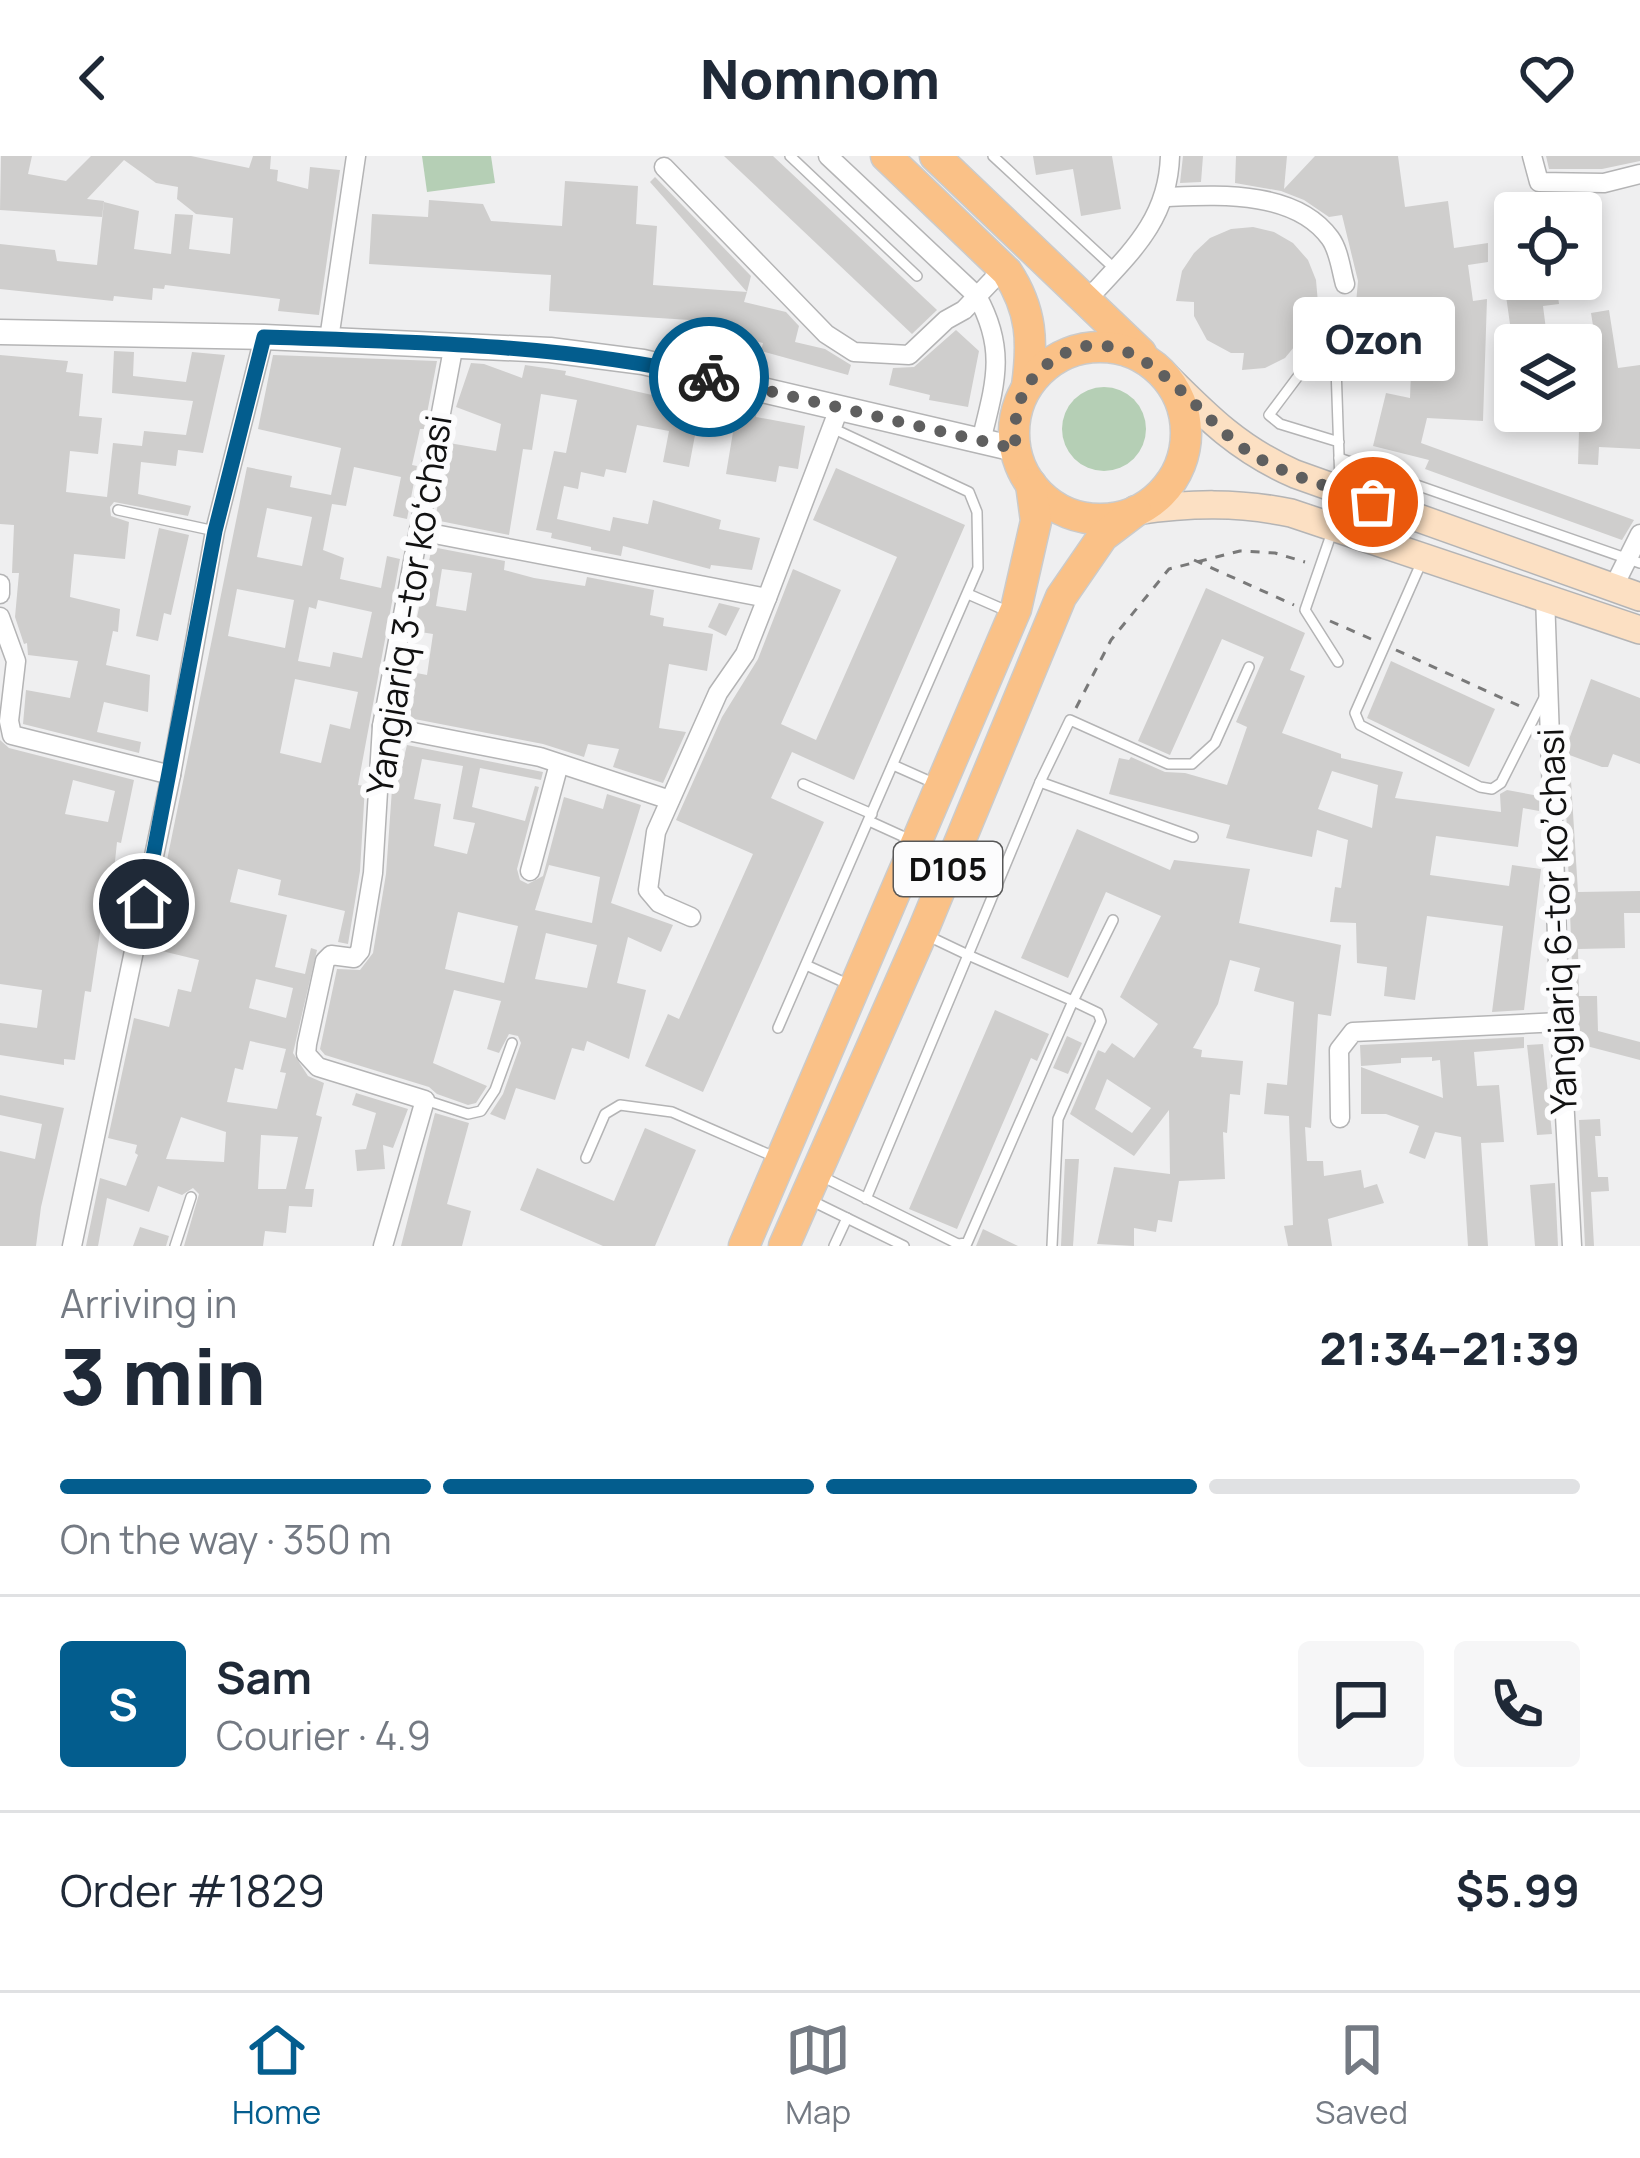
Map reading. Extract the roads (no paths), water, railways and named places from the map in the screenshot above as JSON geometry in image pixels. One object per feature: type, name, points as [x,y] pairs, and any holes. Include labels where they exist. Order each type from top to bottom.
[{"type":"main road","points":[[886,156],[1003,269],[1027,307],[1033,345],[1027,386]]},
{"type":"main road","name":"D105","points":[[784,1246],[922,933],[1061,598],[1103,536],[1168,485],[1185,449],[1186,422],[1178,396],[1163,374],[935,156]]},
{"type":"main road","points":[[1016,449],[1017,407],[1044,367],[1066,353],[1092,346],[1130,352],[1163,374],[1253,455],[1627,593]]},
{"type":"main road","name":"D105","points":[[744,1246],[1014,614],[1036,521],[1031,484],[1016,449]]},
{"type":"main road","points":[[1031,484],[1052,504],[1079,516],[1108,519],[1172,506],[1245,503],[1334,526],[1640,630]]},
{"type":"street","points":[[329,339],[356,156]]},
{"type":"street","points":[[828,156],[977,296],[992,323],[998,363],[982,441]]},
{"type":"street","points":[[1087,300],[1157,218],[1166,197],[1170,164],[1155,156]]},
{"type":"street","points":[[1532,156],[1539,182],[1604,183],[1640,174]]},
{"type":"street","points":[[664,167],[826,334],[854,352],[908,355],[1003,269]]},
{"type":"street","points":[[1166,197],[1283,203],[1334,242],[1345,284]]},
{"type":"street","points":[[0,332],[454,344],[643,362],[836,417],[1016,449]]},
{"type":"street","points":[[72,1246],[171,775],[215,531],[264,337]]},
{"type":"street","name":"Yangiariq 3-tor koʻchasi","points":[[425,1100],[318,1067],[306,1054],[326,961],[331,955],[354,958],[359,951],[373,873],[382,726],[454,344]]},
{"type":"street","points":[[691,917],[659,903],[648,890],[656,832],[718,694],[745,654],[836,417]]},
{"type":"street","points":[[419,530],[767,598]]},
{"type":"street","points":[[1627,593],[1640,534]]},
{"type":"street","points":[[0,584],[0,594]]},
{"type":"street","name":"Yangiаriq 6-tor koʼchasi","points":[[1545,596],[1559,1022],[1572,1246]]},
{"type":"street","points":[[0,617],[16,661],[9,721],[12,735],[171,775]]},
{"type":"street","points":[[382,726],[540,757],[670,800]]},
{"type":"street","points":[[530,872],[559,764]]},
{"type":"street","points":[[1340,1118],[1339,1050],[1353,1032],[1559,1022]]},
{"type":"street","points":[[383,1246],[425,1100]]},
{"type":"lane","points":[[790,156],[917,276]]},
{"type":"lane","points":[[993,156],[1115,269]]},
{"type":"lane","points":[[1339,442],[1280,424],[1269,415],[1314,355],[1323,352],[1334,356],[1336,367],[1341,490]]},
{"type":"lane","points":[[778,1028],[968,594],[978,556],[977,512],[969,492],[836,417]]},
{"type":"lane","points":[[1339,458],[1634,561]]},
{"type":"lane","points":[[1406,513],[1415,484]]},
{"type":"lane","points":[[1466,535],[1476,506]]},
{"type":"lane","points":[[118,510],[215,531]]},
{"type":"lane","points":[[1500,547],[1510,518]]},
{"type":"lane","points":[[1334,526],[1305,610],[1338,662]]},
{"type":"lane","points":[[1545,563],[1555,533]]},
{"type":"lane","points":[[1424,556],[1356,720],[1480,787],[1492,789],[1501,783],[1549,690]]},
{"type":"lane","points":[[968,594],[1014,614]]},
{"type":"lane","points":[[866,1199],[1040,782],[1070,721],[1168,764],[1192,764],[1215,743],[1249,667]]},
{"type":"lane","points":[[893,765],[941,786]]},
{"type":"lane","points":[[1040,782],[1193,837]]},
{"type":"lane","points":[[803,784],[917,843]]},
{"type":"lane","points":[[810,1186],[866,1199],[958,1244],[967,1244],[1113,920]]},
{"type":"lane","points":[[922,933],[1073,1001],[1097,1013],[1101,1021],[1058,1119],[1052,1246]]},
{"type":"lane","points":[[806,965],[855,987]]},
{"type":"lane","points":[[425,1100],[468,1114],[481,1112],[495,1090],[512,1043]]},
{"type":"lane","points":[[586,1158],[605,1114],[620,1105],[673,1112],[782,1160]]},
{"type":"lane","points":[[810,1186],[847,1218],[904,1246]]},
{"type":"lane","points":[[175,1246],[190,1197]]},
{"type":"lane","points":[[834,1246],[847,1218]]},
{"type":"place","name":"Ozon","points":[[1373,502]]}]
